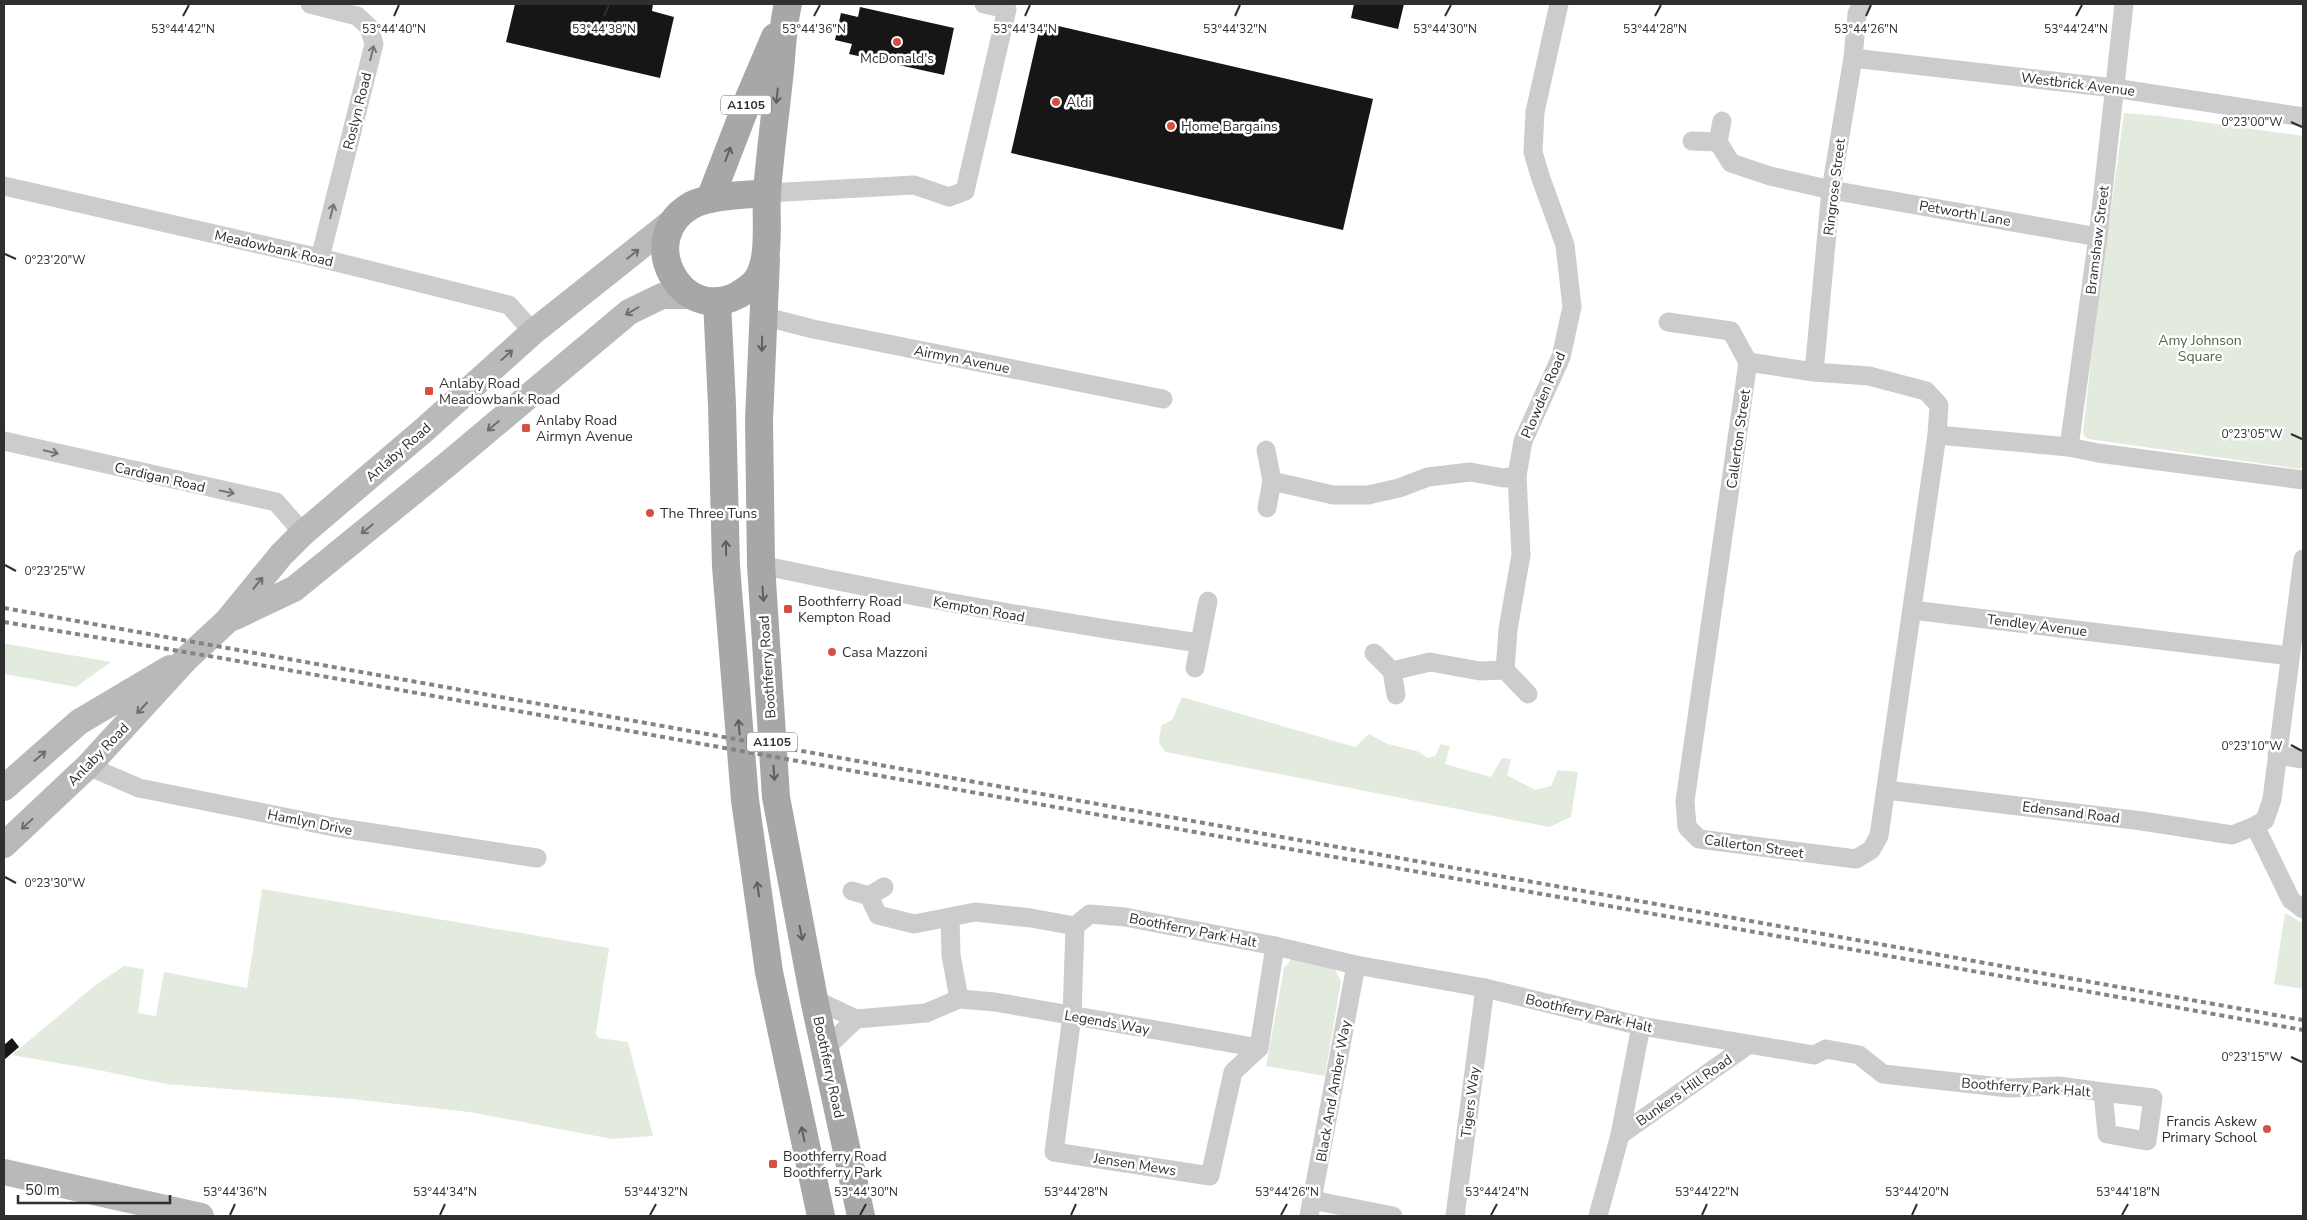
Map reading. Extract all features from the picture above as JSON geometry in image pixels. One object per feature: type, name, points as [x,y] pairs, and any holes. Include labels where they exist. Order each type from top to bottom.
[{"type":"main road","name":"A1105","points":[[787,8],[767,193],[765,249],[757,280],[748,290],[730,299],[705,298],[722,405],[726,566],[745,800],[769,972],[821,1216]]},
{"type":"main road","name":"A1105","points":[[710,199],[749,98],[787,8]]},
{"type":"main road","points":[[705,298],[680,286],[672,275],[666,259],[665,243],[674,220],[694,204],[710,199],[767,193]]},
{"type":"main road","points":[[710,199],[729,201],[740,205],[754,216],[765,249]]},
{"type":"main road","name":"Anlaby Road","points":[[4,845],[88,766],[186,659],[227,620],[281,555],[303,533],[424,430],[533,332],[674,220]]},
{"type":"main road","name":"Boothferry Road","points":[[765,249],[759,420],[761,565],[776,797],[814,999],[861,1216]]},
{"type":"main road","name":"Anlaby Road","points":[[227,620],[294,589],[449,463],[629,312],[662,296],[705,298]]},
{"type":"main road","name":"Anlaby Road","points":[[4,788],[79,722],[142,683],[186,659]]},
{"type":"main road","points":[[4,1172],[202,1216]]},
{"type":"street","name":"Roslyn Road","points":[[310,4],[357,16],[369,27],[374,44],[320,258]]},
{"type":"street","points":[[767,193],[914,185],[949,196],[965,191],[1007,9],[984,4]]},
{"type":"street","name":"Plowden Road","points":[[1505,670],[1508,629],[1521,555],[1517,476],[1524,441],[1562,357],[1572,307],[1565,245],[1533,152],[1535,112],[1559,4]]},
{"type":"street","name":"Ringrose Street","points":[[1814,372],[1832,190],[1853,58],[1857,14],[1861,4]]},
{"type":"street","name":"Bramshaw Street","points":[[2069,446],[2098,237],[2124,4]]},
{"type":"street","name":"Westbrick Avenue","points":[[1853,58],[2114,88],[2303,117]]},
{"type":"street","points":[[1692,141],[1718,142],[1722,121]]},
{"type":"street","name":"Petworth Lane","points":[[1718,142],[1731,163],[1770,176],[1832,190],[2098,237]]},
{"type":"street","name":"Meadowbank Road","points":[[4,186],[320,258],[509,305],[533,332]]},
{"type":"street","name":"Airmyn Avenue","points":[[762,316],[813,329],[1163,399]]},
{"type":"street","points":[[1668,322],[1731,331],[1748,362],[1814,372]]},
{"type":"street","name":"Callerton Street","points":[[1748,362],[1685,801],[1687,827],[1699,840],[1856,859],[1871,850],[1879,836],[1937,434],[1939,405],[1926,391],[1869,376],[1814,372]]},
{"type":"street","points":[[1937,434],[2069,446],[2098,453],[2303,480]]},
{"type":"street","name":"Cardigan Road","points":[[4,441],[276,502],[303,533]]},
{"type":"street","points":[[1266,450],[1272,481],[1267,508]]},
{"type":"street","points":[[1272,481],[1333,495],[1368,495],[1399,488],[1428,477],[1470,472],[1504,478],[1517,476]]},
{"type":"street","name":"Kempton Road","points":[[761,565],[882,591],[1055,622],[1199,643]]},
{"type":"street","points":[[2302,571],[2272,798],[2265,820],[2255,826],[2290,900],[2303,909]]},
{"type":"street","points":[[1195,668],[1208,601]]},
{"type":"street","name":"Tendley Avenue","points":[[1912,610],[2163,639],[2290,656]]},
{"type":"street","points":[[1374,653],[1392,671],[1396,695]]},
{"type":"street","points":[[1392,671],[1430,662],[1480,671],[1505,670],[1528,694]]},
{"type":"street","points":[[2277,755],[2303,759]]},
{"type":"street","name":"Hamlyn Drive","points":[[88,766],[139,788],[168,794],[334,827],[537,858]]},
{"type":"street","name":"Edensand Road","points":[[1886,790],[2142,821],[2232,835],[2255,826]]},
{"type":"street","points":[[868,891],[878,916],[914,924],[975,912],[1031,918],[1075,926],[1072,1016]]},
{"type":"street","name":"Boothferry Park Halt","points":[[1075,926],[1090,914],[1125,917],[1275,946],[1356,965],[1485,988],[1641,1026],[1814,1055],[1826,1049],[1859,1055],[1883,1074],[2009,1088],[2059,1086],[2103,1092]]},
{"type":"street","points":[[950,917],[951,955],[959,999]]},
{"type":"street","points":[[1259,1048],[1275,946]]},
{"type":"street","name":"Black And Amber Way","points":[[1311,1208],[1356,965]]},
{"type":"street","name":"Tigers Way","points":[[1455,1216],[1485,988]]},
{"type":"street","points":[[814,999],[856,1019],[825,1049]]},
{"type":"street","name":"Legends Way","points":[[856,1019],[926,1013],[959,999],[995,1002],[1259,1048]]},
{"type":"street","name":"Jensen Mews","points":[[1072,1016],[1054,1152],[1210,1176],[1233,1072],[1259,1048]]},
{"type":"street","name":"Bunkers Hill Road","points":[[1598,1216],[1620,1135],[1641,1026]]},
{"type":"street","name":"Bunkers Hill Road","points":[[1620,1135],[1748,1045]]},
{"type":"street","points":[[1311,1208],[1393,1216]]},
{"type":"green space","name":"Amy Johnson Square","points":[[2124,113],[2160,116],[2303,136],[2303,467],[2300,469],[2088,439],[2083,434],[2092,349]]},
{"type":"green space","points":[[4,644],[111,662],[76,687],[4,674]]},
{"type":"green space","points":[[1182,697],[1355,747],[1369,734],[1388,744],[1417,751],[1428,758],[1435,756],[1441,744],[1450,746],[1445,764],[1491,777],[1502,758],[1511,759],[1507,775],[1535,790],[1551,786],[1558,770],[1578,772],[1571,817],[1549,827],[1166,752],[1161,746],[1159,736],[1162,725],[1172,720]]},
{"type":"green space","points":[[262,889],[609,948],[596,1034],[599,1038],[628,1042],[653,1136],[612,1139],[469,1112],[351,1099],[166,1084],[12,1055],[93,987],[124,966],[144,969],[138,1013],[156,1016],[164,972],[247,988]]},
{"type":"green space","points":[[2285,913],[2303,923],[2303,989],[2274,984]]},
{"type":"green space","points":[[1292,958],[1334,968],[1341,981],[1325,1076],[1266,1066],[1284,968]]},
{"type":"building","points":[[515,4],[653,4],[652,11],[674,17],[660,78],[506,42]]},
{"type":"building","points":[[1354,4],[1404,4],[1398,29],[1351,18]]},
{"type":"building","name":"McDonald's","points":[[860,7],[954,28],[944,75],[849,54],[852,44],[835,40],[841,13],[858,17]]},
{"type":"building","points":[[1041,22],[1373,99],[1343,230],[1011,153]]},
{"type":"building","points":[[12,1038],[19,1047],[4,1060],[4,1045]]},
{"type":"railway","points":[[4,608],[2303,1020]]},
{"type":"railway","points":[[4,622],[221,658],[2303,1030]]},
{"type":"place","name":"McDonald's","points":[[897,42]]},
{"type":"place","name":"Aldi","points":[[1056,102]]},
{"type":"place","name":"Home Bargains","points":[[1171,126]]},
{"type":"place","name":"Anlaby Road Meadowbank Road","points":[[429,391]]},
{"type":"place","name":"Anlaby Road Airmyn Avenue","points":[[526,428]]},
{"type":"place","name":"The Three Tuns","points":[[650,513]]},
{"type":"place","name":"Boothferry Road Kempton Road","points":[[788,609]]},
{"type":"place","name":"Casa Mazzoni","points":[[832,652]]},
{"type":"place","name":"Francis Askew Primary School","points":[[2267,1129]]},
{"type":"place","name":"Boothferry Road Boothferry Park","points":[[773,1164]]}]
